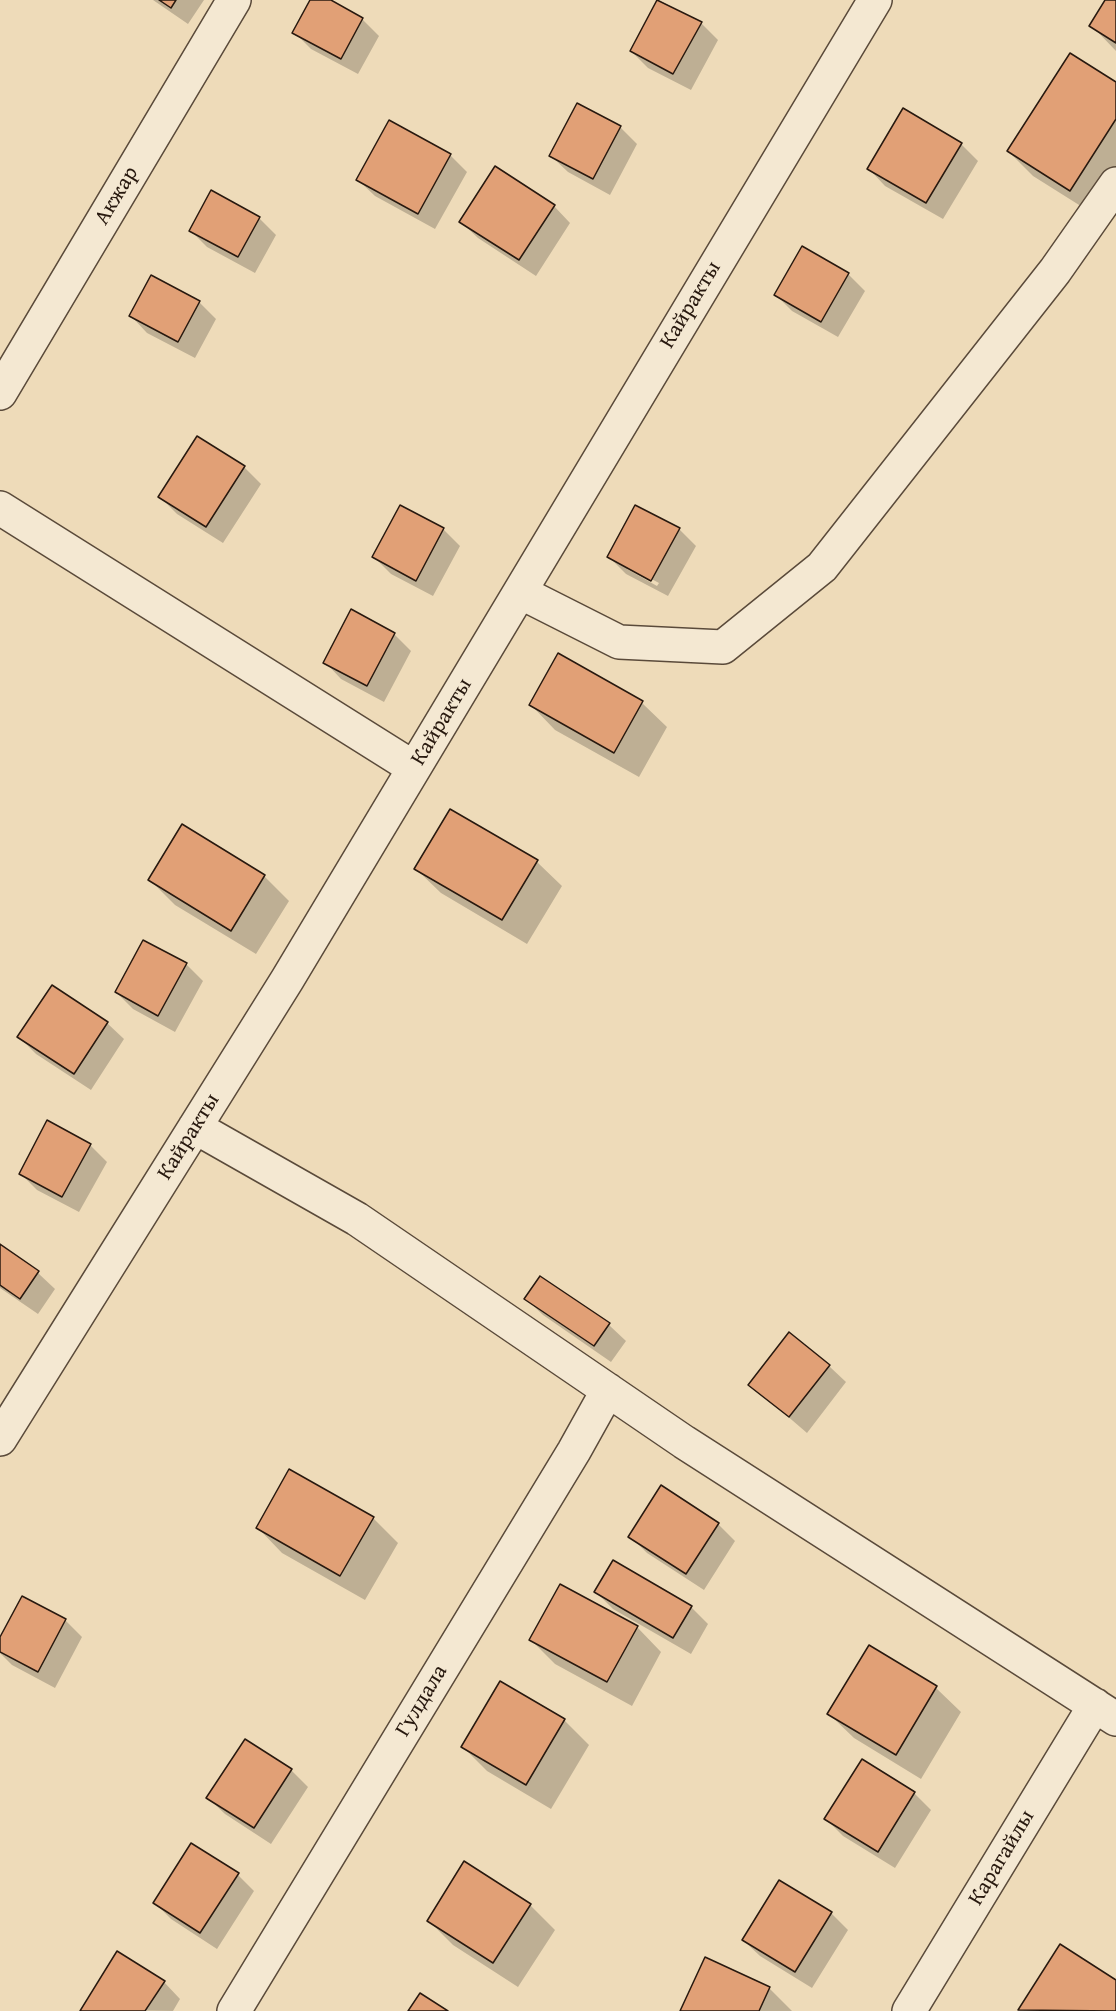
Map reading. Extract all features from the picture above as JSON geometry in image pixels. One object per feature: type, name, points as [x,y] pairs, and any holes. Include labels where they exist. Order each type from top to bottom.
[{"type":"street","name":"Акжар","points":[[0,393],[234,0]]},
{"type":"street","name":"Кайракты","points":[[0,1439],[195,1127],[414,768],[874,0]]},
{"type":"street","points":[[520,592],[619,642],[723,646],[822,567],[1055,272],[1116,184]]},
{"type":"street","points":[[0,508],[414,768]]},
{"type":"street","points":[[195,1127],[357,1219],[608,1390],[1106,1712]]},
{"type":"street","name":"Гулдала","points":[[234,2011],[574,1451],[608,1390]]},
{"type":"street","name":"Карагайлы","points":[[909,2011],[1106,1712]]},
{"type":"building","points":[[159,0],[176,0],[171,8]]},
{"type":"building","points":[[310,0],[331,0],[363,18],[341,59],[292,33]]},
{"type":"building","points":[[657,0],[702,22],[673,74],[630,51]]},
{"type":"building","points":[[1105,0],[1116,0],[1116,43],[1089,26]]},
{"type":"building","points":[[1070,53],[1116,82],[1116,119],[1070,191],[1007,151]]},
{"type":"building","points":[[577,103],[621,126],[593,179],[549,156]]},
{"type":"building","points":[[903,108],[962,143],[926,203],[867,169]]},
{"type":"building","points":[[389,120],[451,154],[418,214],[356,180]]},
{"type":"building","points":[[495,166],[555,205],[519,260],[459,222]]},
{"type":"building","points":[[211,190],[260,217],[238,257],[189,231]]},
{"type":"building","points":[[802,246],[849,273],[821,322],[774,295]]},
{"type":"building","points":[[151,275],[200,301],[178,342],[129,316]]},
{"type":"building","points":[[197,436],[245,466],[206,527],[158,497]]},
{"type":"building","points":[[400,505],[444,528],[416,581],[372,557]]},
{"type":"building","points":[[635,505],[680,528],[651,581],[607,557]]},
{"type":"building","points":[[351,609],[395,633],[367,686],[323,663]]},
{"type":"building","points":[[558,653],[643,701],[614,753],[529,705]]},
{"type":"building","points":[[450,809],[538,860],[502,920],[414,869]]},
{"type":"building","points":[[182,824],[265,875],[231,931],[148,880]]},
{"type":"building","points":[[143,940],[187,963],[158,1016],[115,992]]},
{"type":"building","points":[[52,985],[108,1022],[74,1074],[17,1037]]},
{"type":"building","points":[[47,1120],[91,1144],[62,1197],[19,1174]]},
{"type":"building","points":[[0,1244],[39,1271],[20,1299],[0,1285]]},
{"type":"building","points":[[540,1276],[610,1323],[594,1346],[524,1299]]},
{"type":"building","points":[[789,1332],[830,1365],[789,1417],[748,1385]]},
{"type":"building","points":[[289,1469],[374,1517],[340,1576],[256,1528]]},
{"type":"building","points":[[661,1485],[719,1523],[686,1574],[628,1537]]},
{"type":"building","points":[[613,1560],[692,1606],[673,1638],[594,1592]]},
{"type":"building","points":[[560,1584],[638,1626],[607,1682],[529,1640]]},
{"type":"building","points":[[22,1596],[66,1619],[38,1672],[0,1652],[0,1637]]},
{"type":"building","points":[[869,1645],[937,1686],[896,1755],[827,1714]]},
{"type":"building","points":[[500,1681],[565,1719],[526,1785],[461,1747]]},
{"type":"building","points":[[245,1739],[292,1769],[254,1828],[206,1798]]},
{"type":"building","points":[[862,1759],[915,1792],[878,1852],[824,1819]]},
{"type":"building","points":[[191,1843],[239,1873],[200,1933],[153,1903]]},
{"type":"building","points":[[464,1861],[531,1904],[493,1963],[427,1921]]},
{"type":"building","points":[[779,1880],[832,1912],[795,1972],[742,1940]]},
{"type":"building","points":[[1060,1944],[1116,1980],[1116,2011],[1018,2010]]},
{"type":"building","points":[[117,1951],[165,1981],[145,2011],[80,2011]]},
{"type":"building","points":[[705,1957],[770,1987],[759,2011],[680,2011]]},
{"type":"building","points":[[420,1993],[448,2011],[408,2011]]}]
